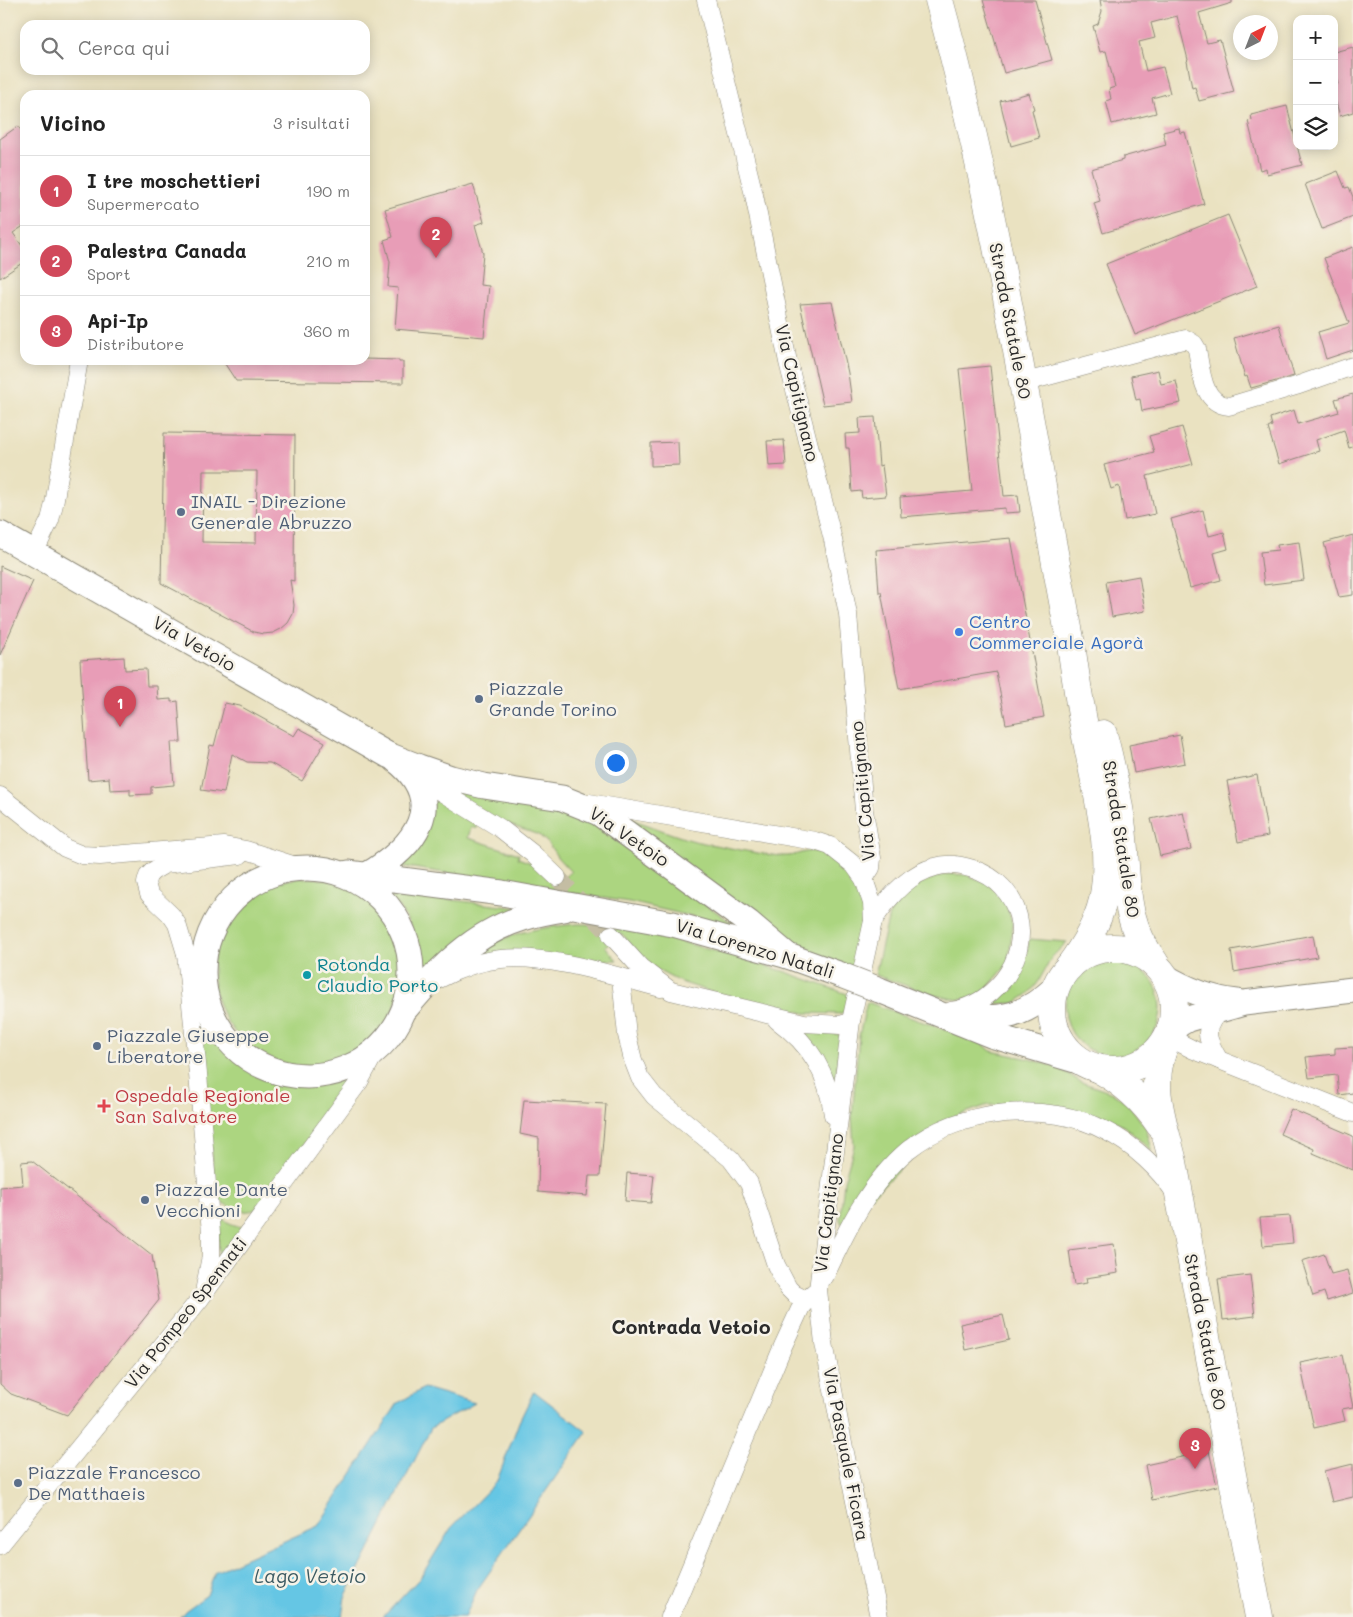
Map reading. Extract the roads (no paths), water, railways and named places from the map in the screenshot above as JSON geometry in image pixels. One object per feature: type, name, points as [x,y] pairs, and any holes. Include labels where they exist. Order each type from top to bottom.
[{"type":"main road","name":"Strada Statale 80","points":[[943,6],[979,165],[1022,383],[1103,827],[1107,871],[1103,899],[1094,927],[1084,946],[1062,977]]},
{"type":"main road","name":"Strada Statale 80","points":[[1071,644],[1080,673],[1098,715],[1112,771],[1122,828],[1127,891],[1133,924],[1142,946],[1163,974]]},
{"type":"main road","points":[[1107,948],[1118,948],[1141,955],[1151,961],[1163,974],[1171,989],[1175,1008],[1174,1019],[1168,1037],[1155,1054],[1140,1064],[1119,1070],[1090,1065],[1066,1048],[1055,1028],[1052,1007],[1062,977],[1077,959],[1091,952],[1107,948]]},
{"type":"main road","name":"Strada Statale 80","points":[[1168,1037],[1160,1056],[1156,1082],[1158,1107],[1173,1162],[1259,1617]]},
{"type":"main road","name":"Strada Statale 80","points":[[1090,1065],[1116,1080],[1136,1096],[1155,1118],[1166,1135]]},
{"type":"street","name":"Via Capitignano","points":[[670,1617],[783,1346],[812,1295],[826,1224],[851,1021],[873,921],[872,903],[864,879],[871,868],[872,858],[864,811],[848,614],[833,540],[788,362],[754,195],[706,0]]},
{"type":"street","points":[[1022,383],[1186,339],[1190,340],[1197,349],[1205,386],[1210,396],[1221,406],[1229,406],[1286,389],[1353,366]]},
{"type":"street","points":[[34,553],[50,520],[54,504],[78,365]]},
{"type":"street","name":"Via Vetoio","points":[[0,534],[388,754],[435,773],[467,782],[562,798],[599,813],[749,923],[788,956]]},
{"type":"street","name":"Via Vetoio","points":[[367,875],[402,851],[415,834],[422,813],[422,796],[416,780],[410,772],[388,754]]},
{"type":"street","points":[[410,772],[500,828],[533,854],[557,877]]},
{"type":"street","points":[[0,796],[65,848],[82,855],[92,856],[224,846],[253,852],[302,868],[330,871],[346,876],[361,883],[386,905],[403,933],[411,965],[408,998],[402,1014],[387,1038],[377,1049],[362,1060],[346,1068],[329,1073],[302,1075],[276,1070],[260,1064],[244,1054],[231,1042],[220,1028],[212,1012],[198,996]]},
{"type":"street","points":[[562,798],[815,841],[830,846],[842,854],[854,865],[864,879]]},
{"type":"street","points":[[200,1299],[210,1268],[211,1233],[198,996],[204,982],[195,954],[168,911],[149,894],[146,882],[148,876],[158,867],[165,864],[234,857],[253,852]]},
{"type":"street","points":[[873,921],[892,895],[920,873],[935,866],[966,866],[981,871],[996,880],[1008,893],[1020,921],[1021,936],[1014,965],[997,987],[986,996],[960,1009],[936,1010]]},
{"type":"street","points":[[195,954],[210,935],[219,917],[236,896],[263,877],[282,871],[302,868]]},
{"type":"street","name":"Via Lorenzo Natali","points":[[330,871],[502,893],[673,924],[788,956],[936,1010],[991,1035],[1090,1065]]},
{"type":"street","name":"Via Lorenzo Natali","points":[[402,1014],[424,987],[459,953],[491,931],[523,918],[576,907]]},
{"type":"street","points":[[611,935],[640,967],[671,991]]},
{"type":"street","points":[[424,987],[463,968],[500,959],[521,958],[569,964],[804,1023],[841,1026],[851,1021]]},
{"type":"street","points":[[1163,974],[1189,989],[1225,1001],[1233,1006]]},
{"type":"street","name":"Via Lorenzo Natali","points":[[936,1010],[978,1017],[1010,1016],[1027,1010],[1062,977]]},
{"type":"street","points":[[621,978],[626,1035],[640,1078],[654,1096],[731,1159],[750,1183],[776,1265],[788,1288],[794,1294],[812,1295],[876,1182],[916,1145],[954,1124],[972,1119],[1009,1112],[1038,1113],[1066,1117],[1092,1124],[1129,1145],[1153,1167],[1181,1203]]},
{"type":"street","points":[[1353,990],[1233,1006],[1184,1021],[1168,1037],[1194,1050],[1353,1113]]},
{"type":"street","points":[[1219,1060],[1210,1044],[1208,1028],[1210,1022],[1233,1006]]},
{"type":"street","points":[[773,1016],[794,1033],[811,1052],[822,1072],[830,1094],[837,1139]]},
{"type":"street","name":"Via Pompeo Spennati","points":[[0,1544],[200,1299],[359,1082],[377,1049]]},
{"type":"street","points":[[826,1224],[828,1229],[835,1235],[850,1226]]},
{"type":"street","name":"Via Pasquale Ficara","points":[[812,1295],[824,1342],[879,1617]]},
{"type":"water","name":"Lago Vetoio","points":[[424,1388],[475,1403],[431,1428],[345,1597],[342,1617],[180,1617],[207,1595],[215,1572],[318,1526],[398,1403]]},
{"type":"water","name":"Lago Vetoio","points":[[534,1391],[587,1432],[477,1590],[465,1617],[383,1617],[420,1578],[451,1528],[497,1481],[519,1422]]},
{"type":"tunnel","points":[[557,877],[611,935]]},
{"type":"place","name":"Palestra Canada","points":[[436,258]]},
{"type":"place","name":"INAIL - Direzione Generale Abruzzo","points":[[181,512]]},
{"type":"place","name":"Centro Commerciale Agorà","points":[[959,632]]},
{"type":"place","name":"Piazzale Grande Torino","points":[[479,699]]},
{"type":"place","name":"I tre moschettieri","points":[[120,727]]},
{"type":"place","name":"Rotonda Claudio Porto","points":[[307,975]]},
{"type":"place","name":"Piazzale Giuseppe Liberatore","points":[[97,1046]]},
{"type":"place","name":"Ospedale Regionale San Salvatore","points":[[104,1106]]},
{"type":"place","name":"Piazzale Dante Vecchioni","points":[[145,1200]]},
{"type":"place","name":"Api-Ip","points":[[1195,1469]]},
{"type":"place","name":"Piazzale Francesco De Matthaeis","points":[[18,1483]]},
{"type":"district","name":"Contrada Vetoio","points":[[691,1327]]}]
